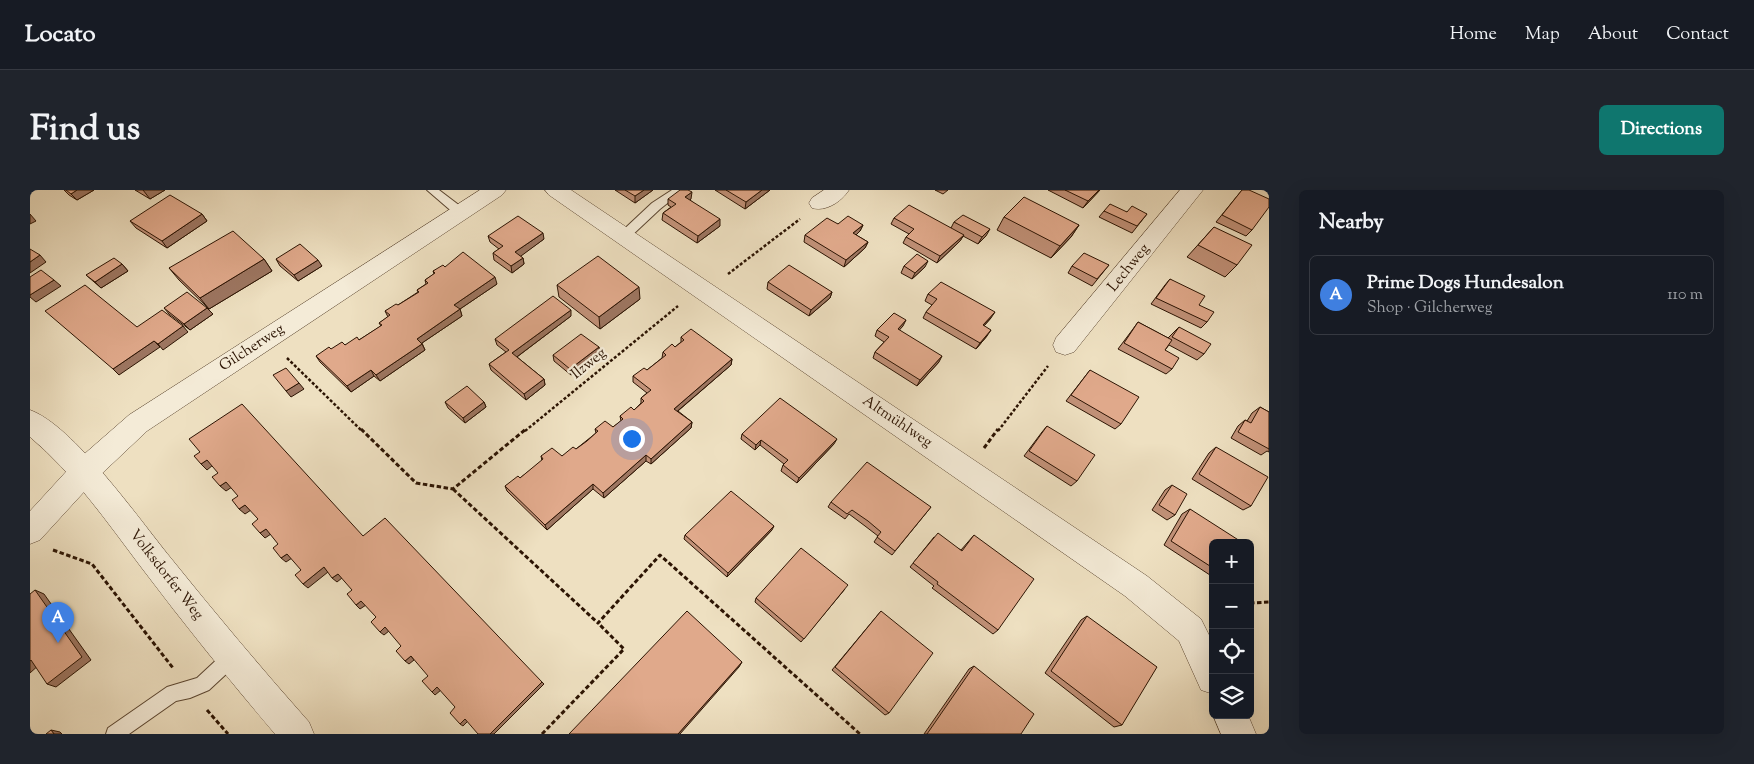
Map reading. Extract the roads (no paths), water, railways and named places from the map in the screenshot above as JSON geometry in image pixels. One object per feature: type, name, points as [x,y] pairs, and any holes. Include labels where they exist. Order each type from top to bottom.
[{"type":"street","name":"Gilcherweg","points":[[38,538],[84,472],[138,423],[495,190]]},
{"type":"street","name":"Altmühlweg","points":[[556,190],[1136,586],[1190,630],[1211,674]]},
{"type":"street","points":[[820,203],[838,190]]},
{"type":"street","name":"Lechweg","points":[[1065,345],[1192,190]]},
{"type":"street","name":"Volksdorfer Weg","points":[[30,421],[46,433],[84,472],[231,658],[297,734]]},
{"type":"street","points":[[1232,719],[1239,734]]},
{"type":"lane","points":[[432,190],[460,212]]},
{"type":"lane","points":[[624,236],[656,206],[679,190]]},
{"type":"lane","points":[[114,734],[173,693],[190,690],[203,684],[231,658]]},
{"type":"place","name":"Prime Dogs Hundesalon","points":[[58,643]]}]
